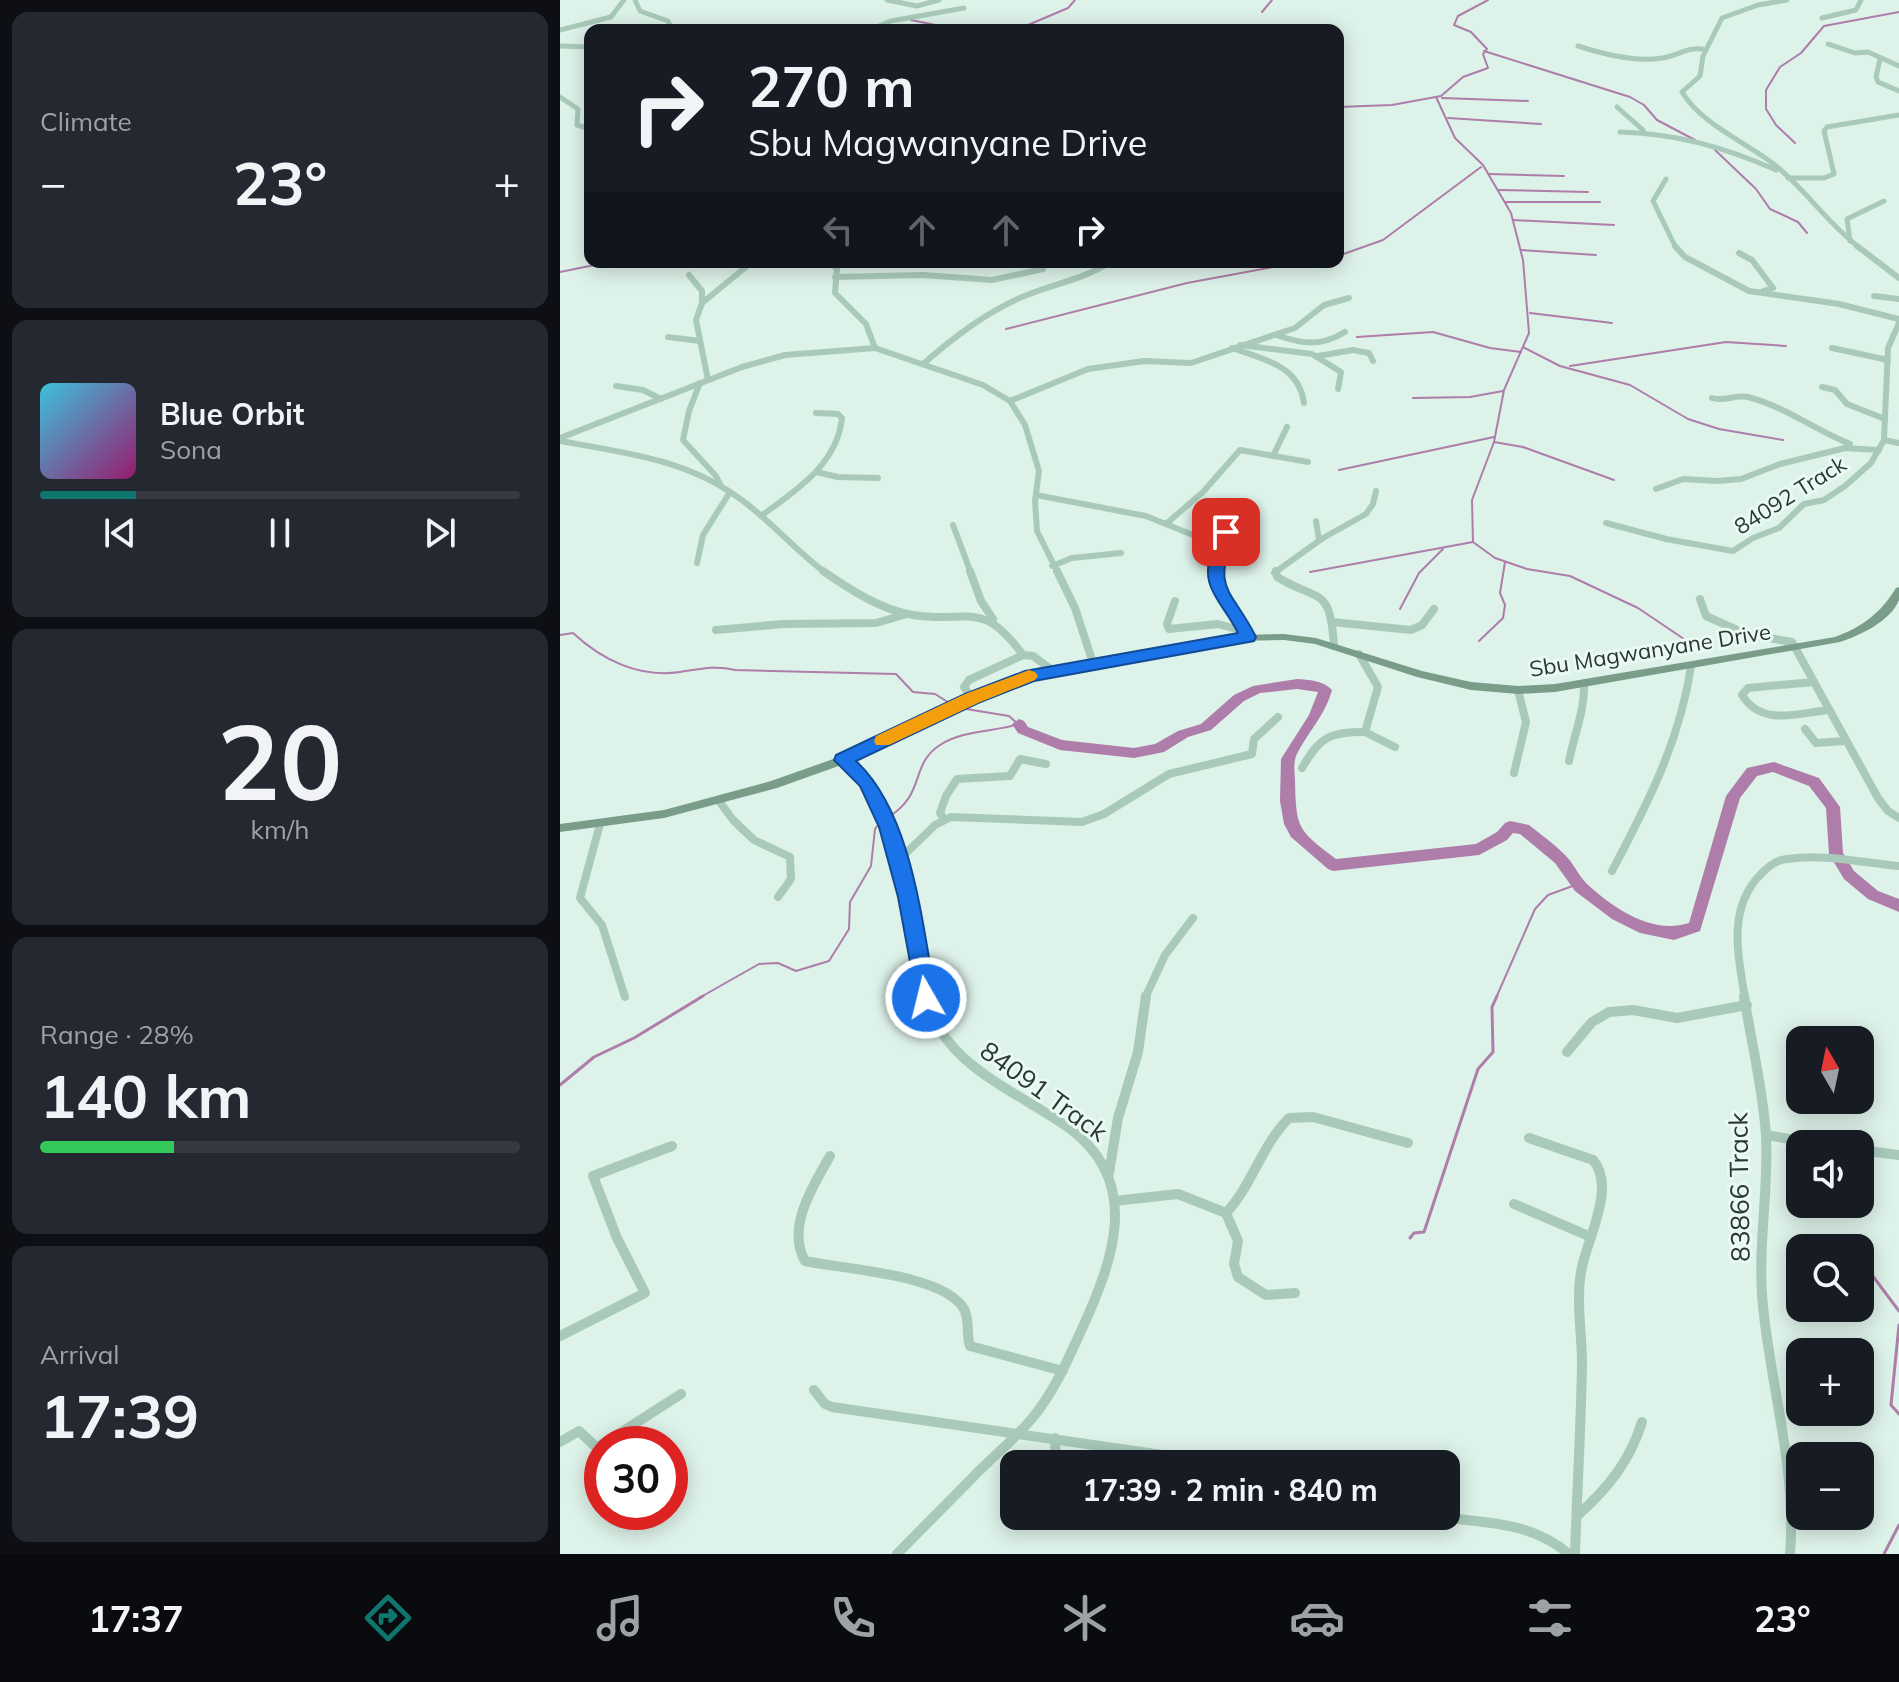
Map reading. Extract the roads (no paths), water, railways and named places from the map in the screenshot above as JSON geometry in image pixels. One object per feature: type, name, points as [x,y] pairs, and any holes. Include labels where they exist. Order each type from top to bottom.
[{"type":"main road","name":"Sbu Magwanyane Drive","points":[[560,828],[600,824],[719,801],[843,760],[1006,683],[1052,670],[1246,634],[1301,639],[1452,682],[1518,690],[1584,684],[1796,648],[1860,631],[1880,618],[1899,590]]},
{"type":"street","points":[[560,30],[611,17],[624,0]]},
{"type":"street","points":[[635,0],[640,11],[669,24]]},
{"type":"street","points":[[887,0],[912,6],[939,0]]},
{"type":"street","points":[[1787,0],[1758,5],[1722,18],[1706,50],[1699,79],[1682,91],[1686,99],[1786,176],[1850,241],[1899,278]]},
{"type":"street","points":[[1822,18],[1856,10],[1861,0]]},
{"type":"street","points":[[890,24],[964,8]]},
{"type":"street","points":[[1828,44],[1855,53],[1870,53],[1899,66]]},
{"type":"street","points":[[560,46],[584,47]]},
{"type":"street","points":[[1578,46],[1608,55],[1660,58],[1692,46],[1706,50]]},
{"type":"street","points":[[1880,59],[1876,77],[1878,82],[1899,91]]},
{"type":"street","points":[[560,97],[578,109],[578,126],[584,128]]},
{"type":"street","points":[[1617,107],[1647,133]]},
{"type":"street","points":[[1620,132],[1647,133],[1717,147],[1786,176],[1824,178],[1834,174],[1824,131],[1827,127],[1899,115]]},
{"type":"street","points":[[1666,179],[1653,201],[1677,250],[1732,284],[1754,293],[1839,304],[1899,321],[1890,340],[1884,440],[1899,443]]},
{"type":"street","points":[[1850,241],[1847,219],[1884,201]]},
{"type":"street","points":[[1739,253],[1752,260],[1773,288],[1754,293]]},
{"type":"street","points":[[721,486],[716,476],[683,440],[689,411],[704,381],[696,314],[702,303],[745,268]]},
{"type":"street","points":[[837,268],[835,293],[853,308],[870,332],[875,348]]},
{"type":"street","points":[[923,364],[982,317],[1025,296],[1085,276],[1099,268]]},
{"type":"street","points":[[835,277],[923,275],[992,280],[1043,269]]},
{"type":"street","points":[[689,275],[702,291],[702,303]]},
{"type":"street","points":[[1874,296],[1899,299]]},
{"type":"street","points":[[1010,401],[1088,369],[1144,361],[1191,363],[1302,324],[1323,303],[1349,298]]},
{"type":"street","points":[[1275,334],[1300,344],[1317,345],[1328,343],[1345,332]]},
{"type":"street","points":[[668,337],[700,341]]},
{"type":"street","points":[[1239,345],[1318,356],[1357,349],[1369,353],[1373,361]]},
{"type":"street","points":[[1231,347],[1295,373],[1302,385],[1304,403]]},
{"type":"street","points":[[560,439],[775,356],[875,348],[983,385],[1010,401],[1022,419],[1039,471],[1037,531],[1075,608],[1093,663]]},
{"type":"street","points":[[1832,348],[1888,360]]},
{"type":"street","points":[[1318,356],[1341,372],[1338,389]]},
{"type":"street","points":[[616,386],[643,390],[661,399]]},
{"type":"street","points":[[1822,387],[1837,391],[1847,404],[1885,419]]},
{"type":"street","points":[[1712,398],[1723,401],[1744,396],[1792,412],[1833,437],[1879,450]]},
{"type":"street","points":[[761,516],[816,472],[834,448],[843,420],[838,414],[816,413]]},
{"type":"street","points":[[1273,456],[1287,427]]},
{"type":"street","points":[[560,439],[626,452],[721,486],[826,572],[887,607],[927,617],[965,613],[993,620]]},
{"type":"street","name":"84092 Track","points":[[1606,523],[1666,539],[1733,551],[1753,538],[1779,528],[1804,504],[1832,496],[1855,478],[1884,440]]},
{"type":"street","points":[[1656,489],[1675,478],[1705,482],[1744,479],[1779,464],[1855,445]]},
{"type":"street","points":[[1167,523],[1203,492],[1238,452],[1250,450],[1308,462]]},
{"type":"street","points":[[816,472],[838,477],[878,478]]},
{"type":"street","points":[[1334,646],[1329,610],[1320,596],[1273,574],[1319,541],[1366,514],[1373,504],[1376,491]]},
{"type":"street","points":[[697,563],[699,540],[730,492]]},
{"type":"street","points":[[1036,495],[1132,512],[1220,546]]},
{"type":"street","points":[[1316,521],[1319,541]]},
{"type":"street","points":[[953,525],[981,601],[993,620],[1008,631],[1023,655]]},
{"type":"street","points":[[1226,532],[1220,546],[1215,579],[1246,634]]},
{"type":"street","points":[[1052,566],[1076,555],[1105,557],[1121,553]]},
{"type":"street","points":[[1700,599],[1704,613],[1711,620],[1754,636],[1787,639],[1796,648],[1883,805],[1899,818]]},
{"type":"street","points":[[1175,601],[1167,624],[1170,630],[1218,624],[1246,634]]},
{"type":"street","points":[[1332,622],[1411,630],[1422,625],[1434,609]]},
{"type":"street","points":[[716,630],[783,624],[876,623],[907,614]]},
{"type":"street","points":[[1359,654],[1378,687],[1365,732]]},
{"type":"street","points":[[969,700],[964,687],[969,680],[1023,655],[1033,656],[1052,670]]},
{"type":"street","points":[[1612,871],[1661,778],[1687,692],[1691,666]]},
{"type":"street","points":[[1814,682],[1748,688],[1742,695],[1750,709],[1765,716],[1829,710]]},
{"type":"street","points":[[1569,761],[1577,723],[1585,705],[1584,684]]},
{"type":"street","points":[[1514,773],[1526,722],[1518,690]]},
{"type":"street","points":[[899,860],[944,819],[959,817],[1072,823],[1093,819],[1169,774],[1252,754],[1254,739],[1278,717]]},
{"type":"street","points":[[1805,729],[1814,743],[1846,741]]},
{"type":"street","points":[[1302,768],[1322,738],[1340,732],[1365,732],[1395,747]]},
{"type":"street","points":[[944,819],[940,813],[947,785],[952,780],[1010,776],[1020,759],[1046,764]]},
{"type":"street","name":"84091 Track","points":[[843,760],[867,782],[884,819],[899,860],[926,998],[949,1043],[983,1076],[1047,1115],[1088,1146],[1109,1173],[1114,1201],[1112,1245],[1105,1275],[1063,1371],[1039,1410],[897,1554]]},
{"type":"street","points":[[719,801],[727,815],[761,845],[783,851],[790,857],[794,874],[789,886],[778,897]]},
{"type":"street","points":[[600,824],[583,879],[580,901],[602,925],[625,997]]},
{"type":"street","name":"83866 Track","points":[[1790,1554],[1793,1518],[1790,1481],[1763,1305],[1761,1238],[1766,1135],[1736,944],[1737,922],[1744,896],[1762,872],[1783,859],[1801,857],[1899,866]]},
{"type":"street","points":[[1109,1173],[1118,1118],[1138,1052],[1144,999],[1165,955],[1193,918]]},
{"type":"street","points":[[1567,1052],[1590,1022],[1606,1012],[1623,1010],[1665,1018],[1688,1017],[1747,1005]]},
{"type":"street","points":[[1226,1213],[1241,1197],[1272,1135],[1289,1118],[1313,1117],[1408,1143]]},
{"type":"street","points":[[1766,1135],[1786,1138]]},
{"type":"street","points":[[1529,1138],[1588,1158],[1599,1167],[1601,1196],[1581,1271],[1579,1295],[1582,1360],[1575,1554]]},
{"type":"street","points":[[560,1336],[645,1293],[617,1238],[593,1176],[672,1146]]},
{"type":"street","points":[[1874,1152],[1899,1155]]},
{"type":"street","points":[[830,1156],[809,1197],[796,1237],[796,1247],[805,1261],[895,1276],[951,1297],[966,1313],[970,1346],[1063,1371]]},
{"type":"street","points":[[1114,1201],[1178,1194],[1226,1213],[1238,1241],[1234,1264],[1238,1277],[1266,1295],[1295,1293]]},
{"type":"street","points":[[1514,1204],[1591,1237]]},
{"type":"street","points":[[814,1390],[825,1404],[832,1407],[1133,1450]]},
{"type":"street","points":[[633,1426],[681,1394]]},
{"type":"street","points":[[1578,1515],[1599,1497],[1627,1463],[1642,1422]]},
{"type":"street","points":[[560,1442],[579,1431],[584,1435]]},
{"type":"street","points":[[1055,1438],[1055,1450]]},
{"type":"street","points":[[1460,1518],[1538,1534],[1555,1541],[1569,1554]]},
{"type":"waterway","points":[[1030,24],[1068,8],[1075,0]]},
{"type":"waterway","points":[[1262,12],[1272,0]]},
{"type":"waterway","points":[[1485,51],[1487,49],[1471,32],[1454,25],[1458,16],[1488,0]]},
{"type":"waterway","points":[[1795,143],[1776,125],[1766,109],[1766,90],[1780,67],[1801,53],[1824,26],[1899,12]]},
{"type":"waterway","points":[[911,20],[931,24]]},
{"type":"waterway","points":[[1344,107],[1392,105],[1441,96],[1463,77],[1488,68],[1483,54],[1485,51]]},
{"type":"waterway","points":[[1485,51],[1630,97],[1644,105],[1657,120],[1695,140]]},
{"type":"waterway","points":[[1436,97],[1455,138],[1483,165],[1511,213],[1523,260],[1529,333],[1521,352]]},
{"type":"waterway","points":[[1442,98],[1528,101]]},
{"type":"waterway","points":[[1448,118],[1541,124]]},
{"type":"waterway","points":[[1715,150],[1756,189],[1770,209],[1798,222],[1807,233]]},
{"type":"waterway","points":[[1344,254],[1383,240],[1481,167]]},
{"type":"waterway","points":[[1489,174],[1564,176]]},
{"type":"waterway","points":[[1498,190],[1588,192]]},
{"type":"waterway","points":[[1505,202],[1600,202]]},
{"type":"waterway","points":[[1513,220],[1614,225]]},
{"type":"waterway","points":[[1521,250],[1596,255]]},
{"type":"waterway","points":[[560,272],[584,267]]},
{"type":"waterway","points":[[1006,329],[1187,283],[1268,268]]},
{"type":"waterway","points":[[1530,313],[1612,323]]},
{"type":"waterway","points":[[1357,337],[1433,332],[1490,348],[1521,352]]},
{"type":"waterway","points":[[1570,366],[1726,342],[1786,346]]},
{"type":"waterway","points":[[1523,347],[1560,366],[1630,385],[1688,419],[1719,429],[1783,440]]},
{"type":"waterway","points":[[1494,442],[1504,390],[1521,352]]},
{"type":"waterway","points":[[1413,398],[1470,397],[1503,391]]},
{"type":"waterway","points":[[1339,470],[1494,437]]},
{"type":"waterway","points":[[1473,542],[1472,500],[1494,442]]},
{"type":"waterway","points":[[1494,442],[1523,447],[1614,480]]},
{"type":"waterway","points":[[1310,572],[1473,542]]},
{"type":"waterway","points":[[1473,542],[1495,558],[1527,569],[1570,576],[1638,608],[1684,639]]},
{"type":"waterway","points":[[1400,609],[1419,573],[1443,549]]},
{"type":"waterway","points":[[1479,641],[1503,618],[1505,605],[1500,593],[1505,562]]},
{"type":"waterway","points":[[560,635],[573,633],[609,659],[650,672],[714,668],[896,674],[913,692],[935,694],[951,704]]},
{"type":"waterway","points":[[1019,724],[1023,730],[1060,745],[1134,753],[1159,748],[1183,734],[1206,727],[1239,698],[1258,689],[1313,685],[1325,690],[1315,716],[1288,759],[1288,814],[1302,840],[1333,865],[1479,849],[1502,836],[1510,827],[1524,829],[1560,859],[1580,887],[1617,915],[1640,927],[1674,934],[1695,927],[1733,796],[1752,772],[1774,767],[1814,782],[1833,807],[1836,854],[1849,875],[1873,895],[1899,906]]},
{"type":"waterway","points":[[960,708],[1009,716],[1018,724]]},
{"type":"waterway","points":[[887,818],[908,799],[924,761],[940,745],[959,737],[1019,724]]},
{"type":"waterway","points":[[699,998],[759,964],[778,963],[796,971],[829,961],[849,929],[850,902],[871,866],[875,829],[881,821]]},
{"type":"waterway","points":[[1496,998],[1535,909],[1548,895],[1578,884]]},
{"type":"waterway","points":[[560,1085],[594,1057],[634,1038],[703,996]]},
{"type":"waterway","points":[[1410,1238],[1414,1233],[1424,1232],[1478,1069],[1493,1052],[1492,1007],[1497,996]]},
{"type":"waterway","points":[[1874,1278],[1899,1311]]},
{"type":"waterway","points":[[1899,1325],[1891,1405],[1899,1414]]},
{"type":"waterway","points":[[1884,1554],[1899,1525]]}]
